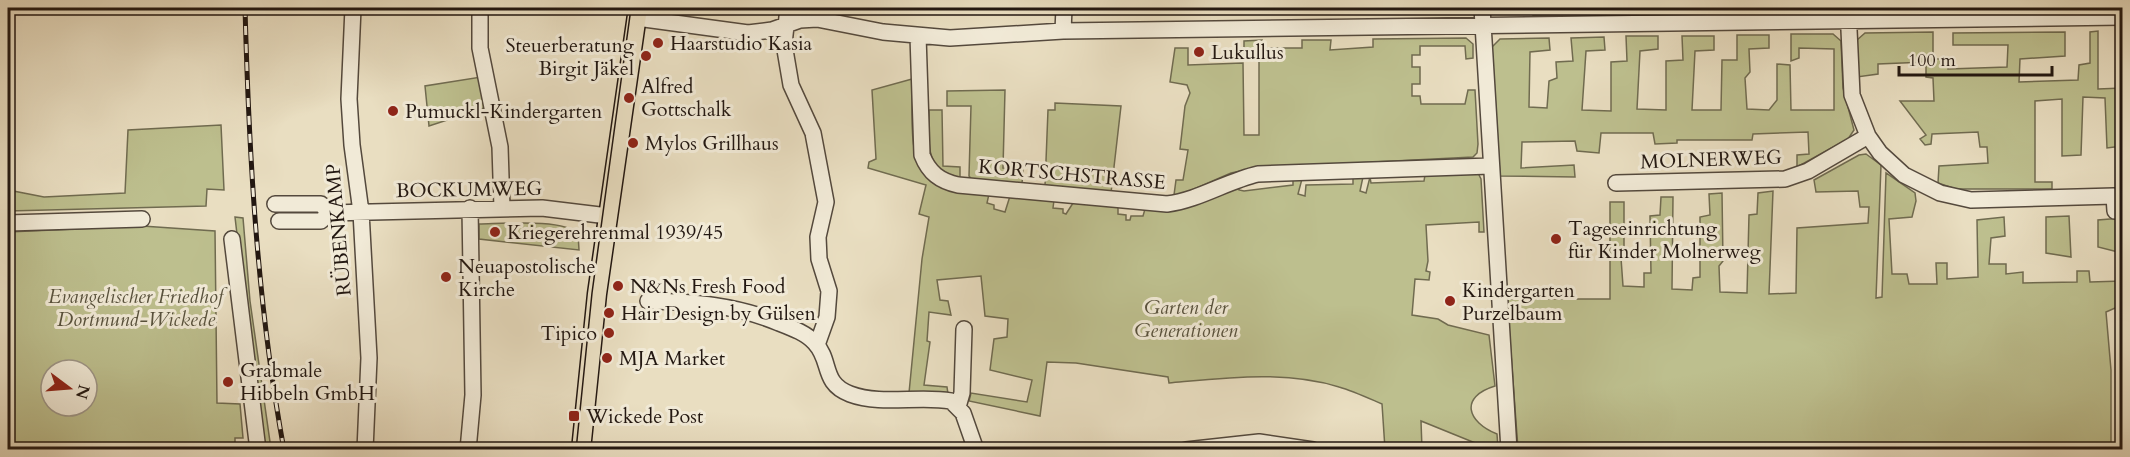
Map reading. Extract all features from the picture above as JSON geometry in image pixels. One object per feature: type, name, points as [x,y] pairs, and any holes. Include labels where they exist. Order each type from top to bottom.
[{"type":"main road","points":[[581,450],[608,216],[638,13]]},
{"type":"street","name":"RÜBENKAMP","points":[[353,8],[349,99],[352,145],[362,212],[369,358],[365,450]]},
{"type":"street","points":[[480,8],[480,48],[500,147],[502,208]]},
{"type":"street","points":[[788,8],[784,44],[791,85],[813,133],[826,202],[818,237],[819,259],[829,291],[827,317],[818,345]]},
{"type":"street","points":[[1063,31],[1064,8]]},
{"type":"street","points":[[1482,8],[1509,450]]},
{"type":"street","points":[[638,13],[748,33],[800,20],[817,19],[918,36],[965,38],[1063,31],[1483,27],[1848,15],[2030,13],[2122,17]]},
{"type":"street","points":[[1848,15],[1852,95],[1868,136],[1880,153],[1904,174],[1940,194],[1983,200],[2114,196],[2115,211]]},
{"type":"street","name":"KORTSCHSTRASSE","points":[[918,36],[922,155],[930,171],[939,178],[958,185],[1167,204],[1187,200],[1230,181],[1258,174],[1490,166]]},
{"type":"street","name":"MOLNERWEG","points":[[1616,183],[1785,179],[1808,171],[1868,136]]},
{"type":"street","name":"BOCKUMWEG","points":[[275,204],[321,204],[329,213]]},
{"type":"street","name":"BOCKUMWEG","points":[[279,221],[321,221],[329,213],[470,208],[542,208],[608,216]]},
{"type":"street","points":[[468,450],[473,395],[470,208]]},
{"type":"street","points":[[8,223],[142,219]]},
{"type":"street","points":[[232,239],[258,450]]},
{"type":"street","points":[[648,301],[706,302],[736,308],[798,331],[818,345],[830,378],[848,393],[869,398],[943,399],[958,406]]},
{"type":"street","points":[[964,329],[962,393],[958,406],[976,450]]},
{"type":"street","points":[[1186,450],[1260,442],[1313,450]]},
{"type":"green space","points":[[1532,8],[1582,8],[1582,14],[1533,15]]},
{"type":"green space","points":[[1588,8],[1650,8],[1650,12],[1588,13]]},
{"type":"green space","points":[[2098,31],[2098,89],[2122,88],[2122,146],[2107,148],[2105,98],[2083,97],[2081,155],[2062,156],[2062,99],[2035,101],[2035,182],[2052,182],[2052,189],[1956,189],[1938,183],[1939,166],[1988,163],[1987,147],[1980,147],[1978,132],[1932,134],[1931,144],[1925,145],[1920,139],[1926,135],[1900,101],[1934,101],[1933,78],[1926,77],[1926,62],[1878,64],[1878,74],[1857,77],[1857,40],[1865,33],[1933,32],[1933,59],[1948,59],[1948,69],[2007,67],[2008,45],[1953,45],[1953,33],[2065,32],[2065,56],[2020,59],[2019,82],[2078,80],[2079,65],[2090,63],[2090,32]]},
{"type":"green space","points":[[1791,34],[1833,34],[1841,41],[1843,88],[1854,130],[1848,139],[1797,167],[1797,155],[1809,154],[1808,132],[1753,134],[1752,140],[1677,140],[1677,143],[1655,144],[1653,133],[1601,133],[1599,153],[1577,151],[1575,141],[1522,142],[1521,168],[1574,165],[1575,177],[1500,176],[1492,47],[1500,39],[1549,38],[1550,50],[1530,52],[1529,107],[1547,108],[1549,81],[1557,78],[1556,62],[1573,61],[1571,38],[1604,37],[1605,50],[1586,51],[1582,110],[1611,111],[1611,62],[1627,61],[1626,36],[1658,36],[1658,49],[1640,51],[1637,109],[1666,110],[1666,61],[1683,60],[1682,36],[1714,36],[1714,50],[1695,51],[1692,110],[1721,110],[1722,60],[1737,60],[1737,35],[1769,35],[1769,48],[1749,49],[1750,72],[1745,78],[1747,109],[1769,110],[1777,100],[1777,64],[1790,65],[1791,110],[1834,110],[1834,49],[1799,48],[1799,58],[1791,61]]},
{"type":"green space","points":[[1466,38],[1473,44],[1473,58],[1466,59],[1465,46],[1420,46],[1420,55],[1412,55],[1412,67],[1420,67],[1420,84],[1412,84],[1412,96],[1420,96],[1421,104],[1465,104],[1468,90],[1475,90],[1478,144],[1477,153],[1473,157],[1256,168],[1231,173],[1178,196],[1174,195],[1176,180],[1183,180],[1188,150],[1180,149],[1185,106],[1190,93],[1187,85],[1170,82],[1175,48],[1188,48],[1188,65],[1243,63],[1244,135],[1259,135],[1259,56],[1244,56],[1244,41],[1262,40],[1259,53],[1267,53],[1268,48],[1302,48],[1302,40],[1331,40],[1330,50],[1373,47],[1373,39]]},
{"type":"green space","points":[[481,77],[487,107],[429,126],[425,86]]},
{"type":"green space","name":"Garten der Generationen","points":[[912,79],[913,138],[920,167],[928,178],[939,186],[951,190],[989,194],[987,203],[994,205],[994,209],[1005,212],[1010,196],[1054,200],[1053,208],[1063,209],[1063,213],[1066,214],[1073,203],[1118,207],[1118,214],[1126,215],[1126,220],[1130,220],[1131,216],[1143,216],[1145,209],[1239,186],[1239,190],[1244,191],[1293,185],[1293,178],[1302,179],[1298,194],[1305,196],[1306,185],[1353,184],[1353,176],[1363,177],[1360,191],[1366,193],[1370,177],[1371,183],[1424,181],[1425,175],[1478,173],[1481,179],[1484,232],[1479,232],[1479,222],[1426,225],[1428,261],[1426,271],[1430,272],[1429,280],[1415,279],[1412,315],[1438,319],[1448,325],[1489,335],[1495,386],[1476,396],[1471,410],[1479,423],[1497,434],[1498,449],[1490,449],[1421,421],[1422,449],[1385,449],[1382,404],[1339,387],[1297,378],[1254,377],[1169,383],[1168,377],[1076,363],[1047,362],[1040,416],[969,401],[971,393],[1027,402],[1032,380],[990,370],[994,339],[1007,337],[1008,319],[985,316],[981,276],[937,280],[940,300],[948,301],[951,315],[929,312],[927,341],[930,342],[924,385],[947,387],[948,394],[909,393],[922,259],[929,217],[919,214],[926,185],[868,168],[869,162],[876,159],[872,90]]},
{"type":"green space","points":[[1005,90],[1003,168],[1023,169],[1022,184],[972,180],[969,176],[971,106],[947,106],[947,91]]},
{"type":"green space","points":[[1055,103],[1121,106],[1111,193],[1045,186],[1048,110],[1055,110]]},
{"type":"green space","points":[[929,110],[942,110],[943,166],[960,167],[960,179],[939,169],[934,161],[929,144]]},
{"type":"green space","points":[[221,125],[224,190],[207,189],[206,206],[8,211],[8,190],[44,197],[125,193],[128,130]]},
{"type":"green space","points":[[1866,154],[1881,165],[1876,298],[1882,297],[1886,173],[1915,193],[1916,201],[1912,217],[1889,219],[1892,274],[1907,274],[1909,284],[1937,284],[1936,263],[1947,263],[1947,279],[1978,277],[1977,220],[2004,217],[2005,236],[1991,238],[1989,264],[2006,264],[2006,274],[2023,272],[2023,283],[2077,282],[2077,271],[2089,271],[2090,282],[2122,281],[2122,305],[2106,312],[2111,370],[2111,449],[1518,449],[1507,299],[1610,299],[1610,202],[1624,202],[1624,256],[1621,258],[1623,286],[1644,287],[1644,273],[1651,273],[1650,216],[1660,215],[1661,197],[1673,197],[1672,289],[1692,290],[1693,278],[1700,277],[1700,217],[1710,215],[1709,194],[1722,193],[1723,261],[1719,266],[1720,292],[1747,293],[1749,215],[1757,214],[1758,193],[1773,191],[1769,294],[1796,293],[1797,228],[1868,223],[1869,207],[1860,207],[1858,191],[1816,192],[1814,180],[1859,155]]},
{"type":"green space","points":[[2069,216],[2071,257],[2046,253],[2046,217]]},
{"type":"green space","points":[[235,217],[243,218],[250,301],[271,449],[262,449]]},
{"type":"green space","points":[[2122,218],[2122,253],[2098,247],[2098,220]]},
{"type":"green space","points":[[531,223],[560,226],[578,234],[579,250],[479,239],[479,224]]},
{"type":"green space","name":"Evangelischer Friedhof Dortmund-Wickede","points":[[142,226],[215,231],[217,403],[240,404],[243,438],[235,438],[235,449],[8,449],[8,232]]},
{"type":"tram line","points":[[576,450],[592,293],[631,8]]},
{"type":"railway","points":[[245,8],[256,229],[267,340],[284,450]]},
{"type":"place","name":"Haarstudio Kasia","points":[[658,43]]},
{"type":"place","name":"Lukullus","points":[[1199,52]]},
{"type":"place","name":"Steuerberatung Birgit Jäkel","points":[[646,56]]},
{"type":"place","name":"Alfred Gottschalk","points":[[629,98]]},
{"type":"place","name":"Pumuckl-Kindergarten","points":[[393,111]]},
{"type":"place","name":"Mylos Grillhaus","points":[[633,143]]},
{"type":"place","name":"Kriegerehrenmal 1939/45","points":[[495,232]]},
{"type":"place","name":"Tageseinrichtung für Kinder Molnerweg","points":[[1556,239]]},
{"type":"place","name":"Neuapostolische Kirche","points":[[446,277]]},
{"type":"place","name":"N&Ns Fresh Food","points":[[618,286]]},
{"type":"place","name":"Kindergarten Purzelbaum","points":[[1450,301]]},
{"type":"place","name":"Hair Design by Gülsen","points":[[609,313]]},
{"type":"place","name":"Tipico","points":[[609,333]]},
{"type":"place","name":"MJA Market","points":[[607,358]]},
{"type":"place","name":"Grabmale Hibbeln GmbH","points":[[228,382]]},
{"type":"place","name":"Wickede Post","points":[[574,416]]}]
